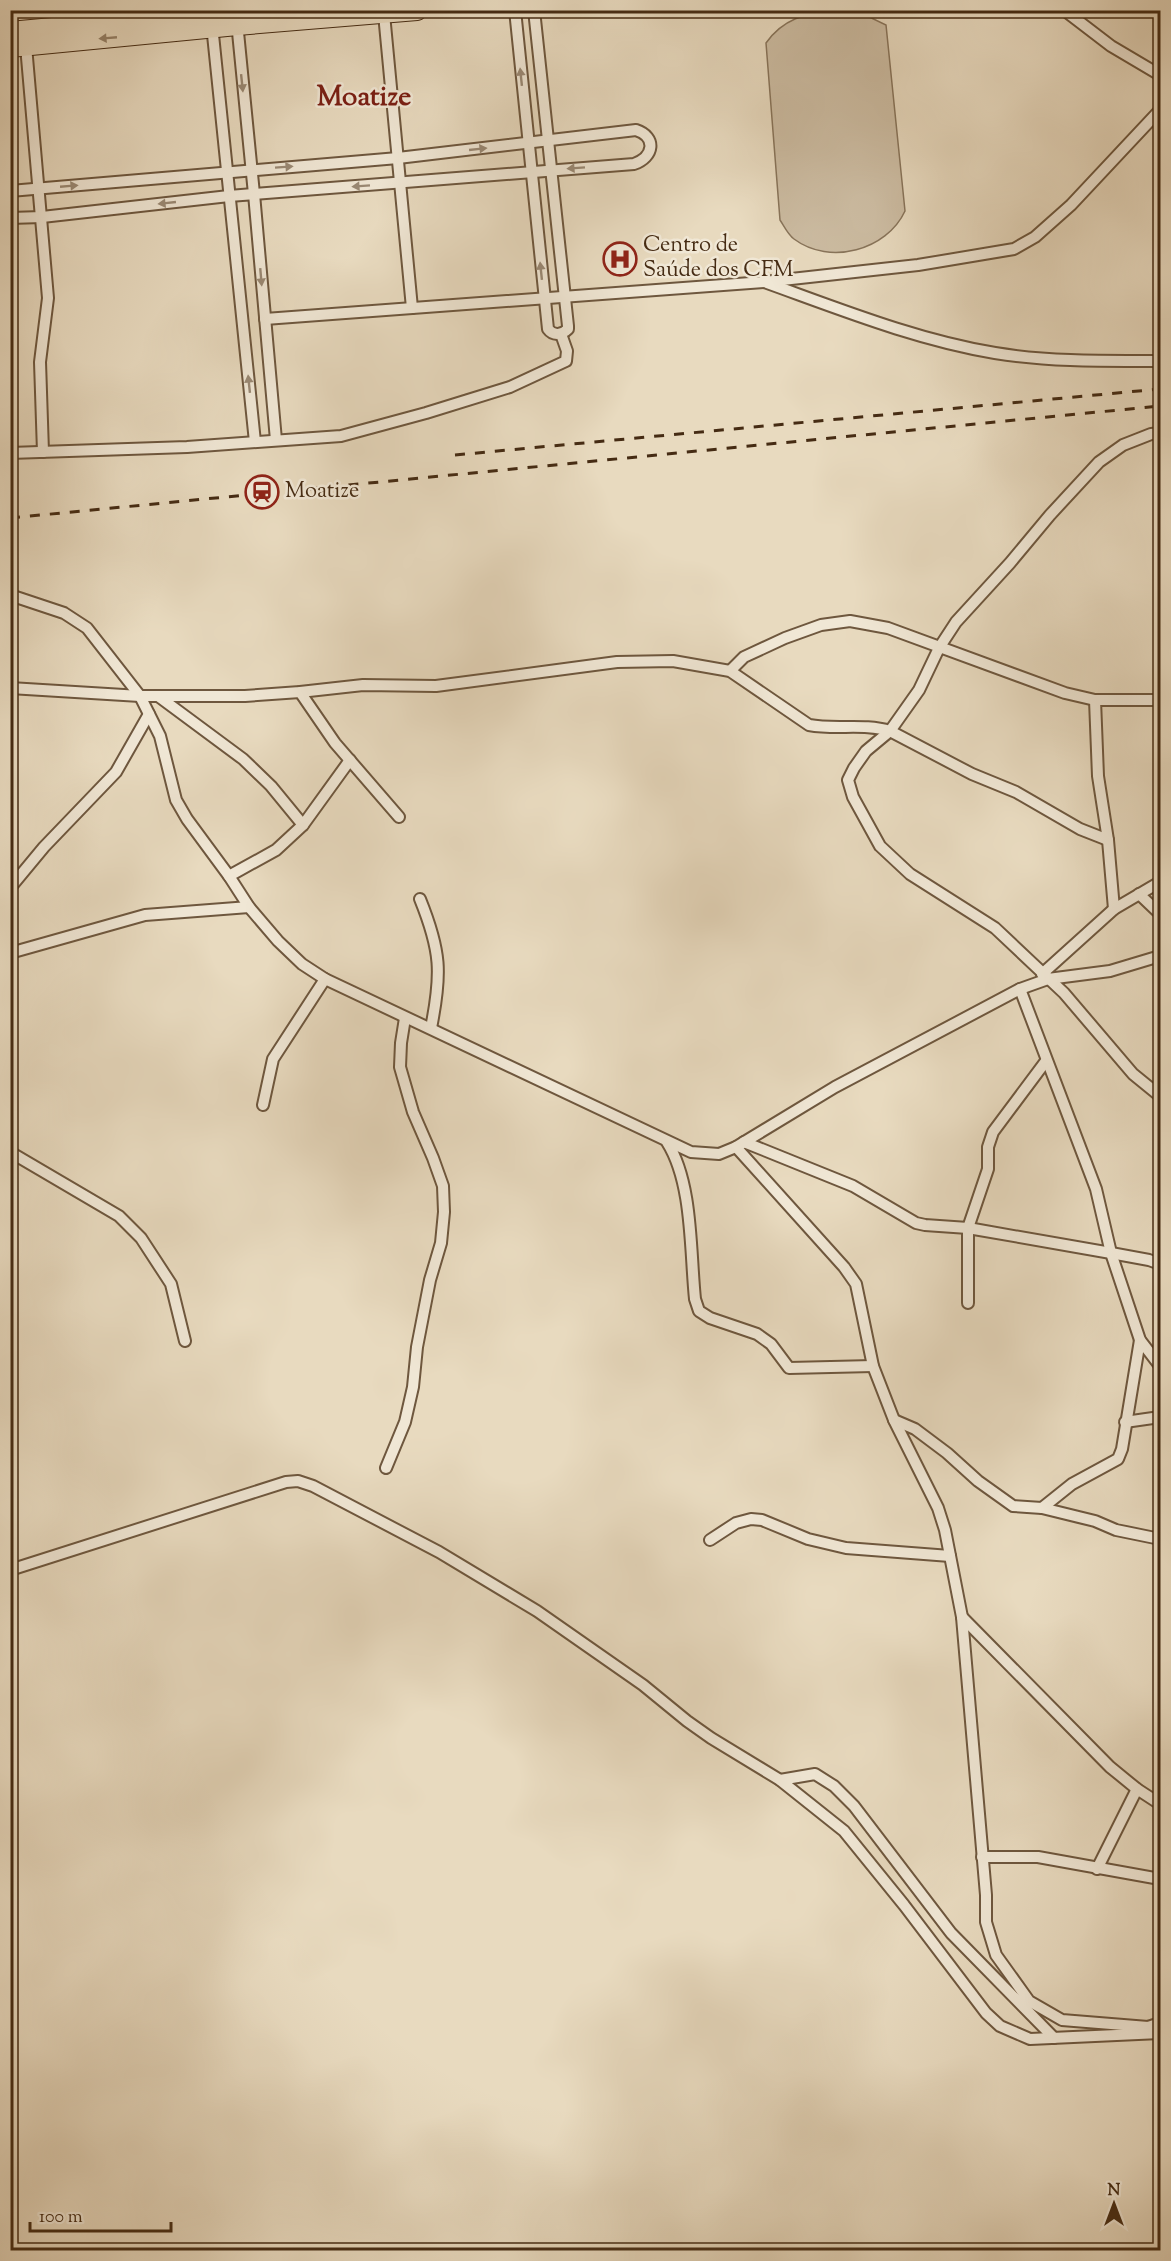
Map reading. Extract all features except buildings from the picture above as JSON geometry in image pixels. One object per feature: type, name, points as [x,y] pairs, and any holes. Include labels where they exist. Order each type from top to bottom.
[{"type":"highway","points":[[18,46],[238,14],[384,14],[417,10]]},
{"type":"highway","points":[[10,32],[212,18]]},
{"type":"street","points":[[515,10],[548,329],[554,334],[561,334],[568,329],[534,10]]},
{"type":"street","points":[[1064,10],[1111,46],[1161,75]]},
{"type":"street","points":[[238,14],[276,440]]},
{"type":"street","points":[[384,14],[412,308]]},
{"type":"street","points":[[212,18],[255,442]]},
{"type":"street","points":[[18,46],[39,189],[48,298],[40,362],[43,452]]},
{"type":"street","points":[[265,319],[764,282],[918,265],[1014,249],[1035,237],[1071,205],[1161,110]]},
{"type":"street","points":[[10,191],[398,158],[636,130],[647,138],[651,149],[644,160],[634,164],[531,170],[229,196],[42,217],[10,218]]},
{"type":"street","points":[[764,282],[922,336],[996,353],[1086,361],[1161,360]]},
{"type":"street","points":[[10,453],[187,447],[340,436],[510,387],[566,361],[567,351],[561,334]]},
{"type":"street","points":[[1161,433],[1151,434],[1123,445],[1099,462],[956,622],[939,648],[919,690],[890,731],[866,751],[849,780],[853,797],[880,846],[910,874],[995,928],[1077,1007],[1133,1074],[1161,1095]]},
{"type":"street","points":[[10,595],[64,613],[87,628],[140,696],[150,714],[160,736],[176,800],[187,819],[249,907],[278,941],[302,964],[326,979],[405,1018],[431,1028],[691,1152],[719,1154],[740,1144],[835,1087],[1045,977],[1114,909],[1161,882]]},
{"type":"street","points":[[730,670],[744,657],[785,638],[821,625],[850,621],[888,628],[1065,693],[1095,700],[1161,700]]},
{"type":"street","points":[[10,688],[140,696],[245,696],[363,685],[436,686],[616,662],[673,661],[730,670],[809,725],[824,728],[880,728],[890,731],[972,774],[1016,792],[1080,829],[1108,840]]},
{"type":"street","points":[[300,692],[335,743],[399,817]]},
{"type":"street","points":[[158,696],[243,759],[272,786],[303,825]]},
{"type":"street","points":[[1095,700],[1098,776],[1108,840],[1114,909]]},
{"type":"street","points":[[10,888],[44,847],[116,772],[150,714]]},
{"type":"street","points":[[229,876],[276,850],[303,825],[350,760]]},
{"type":"street","points":[[1139,894],[1161,914]]},
{"type":"street","points":[[420,899],[433,931],[439,963],[439,991],[431,1028]]},
{"type":"street","points":[[10,953],[145,915],[249,907]]},
{"type":"street","points":[[1045,977],[1110,971],[1161,956]]},
{"type":"street","points":[[263,1105],[273,1059],[326,979]]},
{"type":"street","points":[[1020,989],[1096,1189],[1111,1253],[1140,1340],[1161,1366]]},
{"type":"street","points":[[386,1468],[405,1422],[413,1387],[417,1347],[430,1280],[441,1243],[444,1212],[442,1186],[433,1158],[413,1112],[400,1067],[405,1018]]},
{"type":"street","points":[[968,1303],[968,1228],[988,1169],[988,1147],[993,1132],[1046,1061]]},
{"type":"street","points":[[667,1142],[676,1157],[686,1193],[694,1299],[699,1311],[710,1318],[757,1334],[771,1344],[789,1368],[873,1366]]},
{"type":"street","points":[[740,1144],[853,1186],[925,1225],[968,1228],[1161,1264]]},
{"type":"street","points":[[740,1144],[856,1284],[873,1366],[894,1420],[938,1508],[962,1617],[987,1922],[996,1955],[1029,2001],[1062,2020],[1148,2026],[1161,2023]]},
{"type":"street","points":[[10,1152],[118,1216],[141,1238],[171,1284],[185,1341]]},
{"type":"street","points":[[1042,1508],[1072,1484],[1118,1459],[1140,1340]]},
{"type":"street","points":[[1125,1422],[1161,1417]]},
{"type":"street","points":[[894,1420],[915,1429],[1006,1503],[1013,1506],[1042,1508],[1095,1521],[1116,1530],[1161,1539]]},
{"type":"street","points":[[10,1570],[286,1482],[298,1481],[313,1486],[440,1552],[537,1611],[643,1685],[711,1738],[780,1780],[844,1832],[904,1905],[991,2019],[1000,2026],[1030,2039],[1161,2033]]},
{"type":"street","points":[[710,1540],[736,1523],[751,1519],[762,1520],[808,1539],[846,1548],[950,1556]]},
{"type":"street","points":[[962,1617],[1110,1767],[1137,1789],[1161,1803]]},
{"type":"street","points":[[780,1780],[815,1774],[834,1786],[854,1806],[951,1933],[1054,2038]]},
{"type":"street","points":[[1097,1869],[1137,1789]]},
{"type":"street","points":[[982,1857],[1038,1857],[1161,1879]]},
{"type":"shaded area","points":[[857,11],[886,25],[905,211],[897,225],[885,236],[871,244],[856,250],[824,252],[808,247],[792,237],[780,220],[766,43],[780,28],[795,19],[814,13]]},
{"type":"railway","points":[[455,455],[1160,389]]},
{"type":"railway","points":[[10,518],[1160,406]]},
{"type":"place","name":"Centro de Saúde dos CFM","points":[[620,259]]},
{"type":"place","name":"Moatize","points":[[262,492]]},
{"type":"district","name":"Moatize","points":[[364,98]]}]
